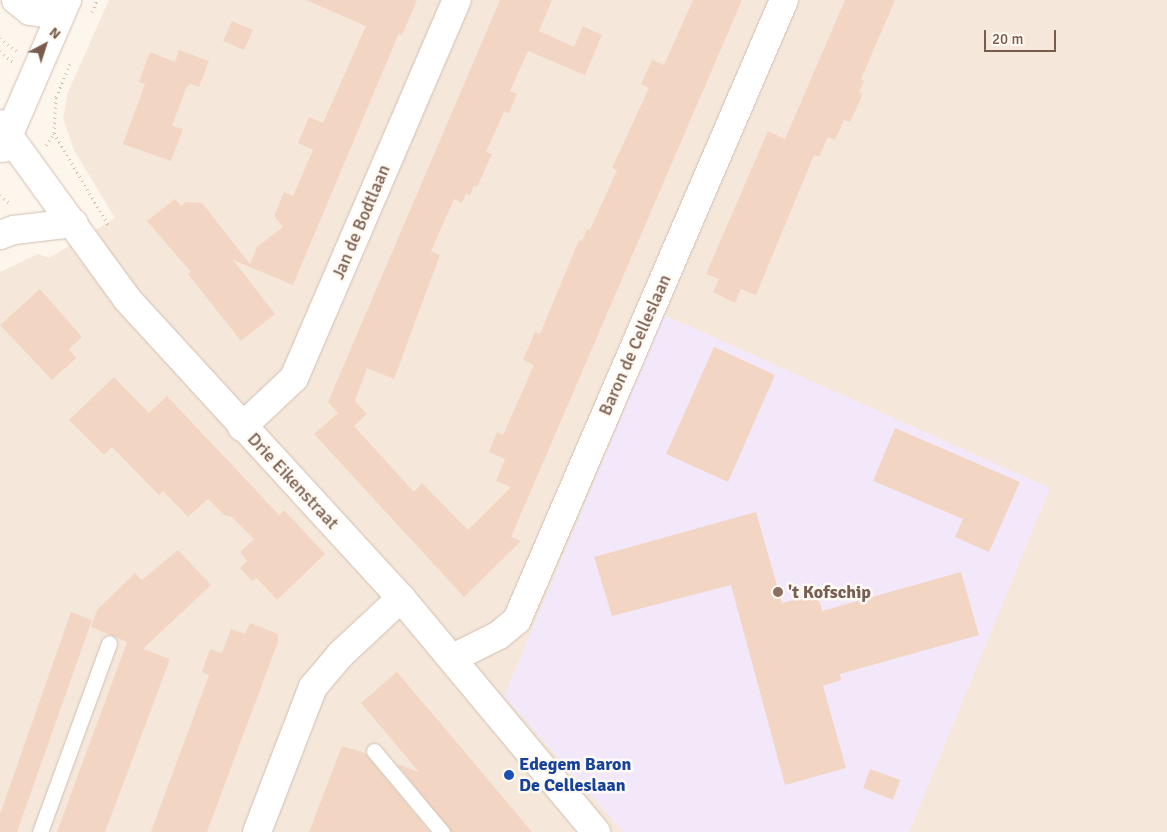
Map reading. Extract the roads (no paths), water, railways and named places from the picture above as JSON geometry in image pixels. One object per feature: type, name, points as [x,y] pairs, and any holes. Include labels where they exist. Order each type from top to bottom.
[{"type":"street","points":[[16,0],[30,11],[45,13],[59,8],[67,0]]},
{"type":"street","points":[[3,137],[67,0]]},
{"type":"street","name":"Jan de Bodtlaan","points":[[242,427],[294,378],[457,0]]},
{"type":"street","name":"Baron de Celleslaan","points":[[453,658],[499,635],[517,620],[784,0]]},
{"type":"street","name":"Drie Eikenstraat","points":[[3,137],[74,223],[127,299],[242,427],[401,598],[453,658],[596,832]]},
{"type":"street","points":[[0,235],[14,230],[74,223]]},
{"type":"street","points":[[257,832],[312,687],[341,654],[401,598]]},
{"type":"lane","points":[[40,832],[109,643]]},
{"type":"lane","points":[[374,751],[442,832]]},
{"type":"place","name":"'t Kofschip","points":[[778,592]]},
{"type":"place","name":"Edegem Baron De Celleslaan","points":[[509,775]]}]
